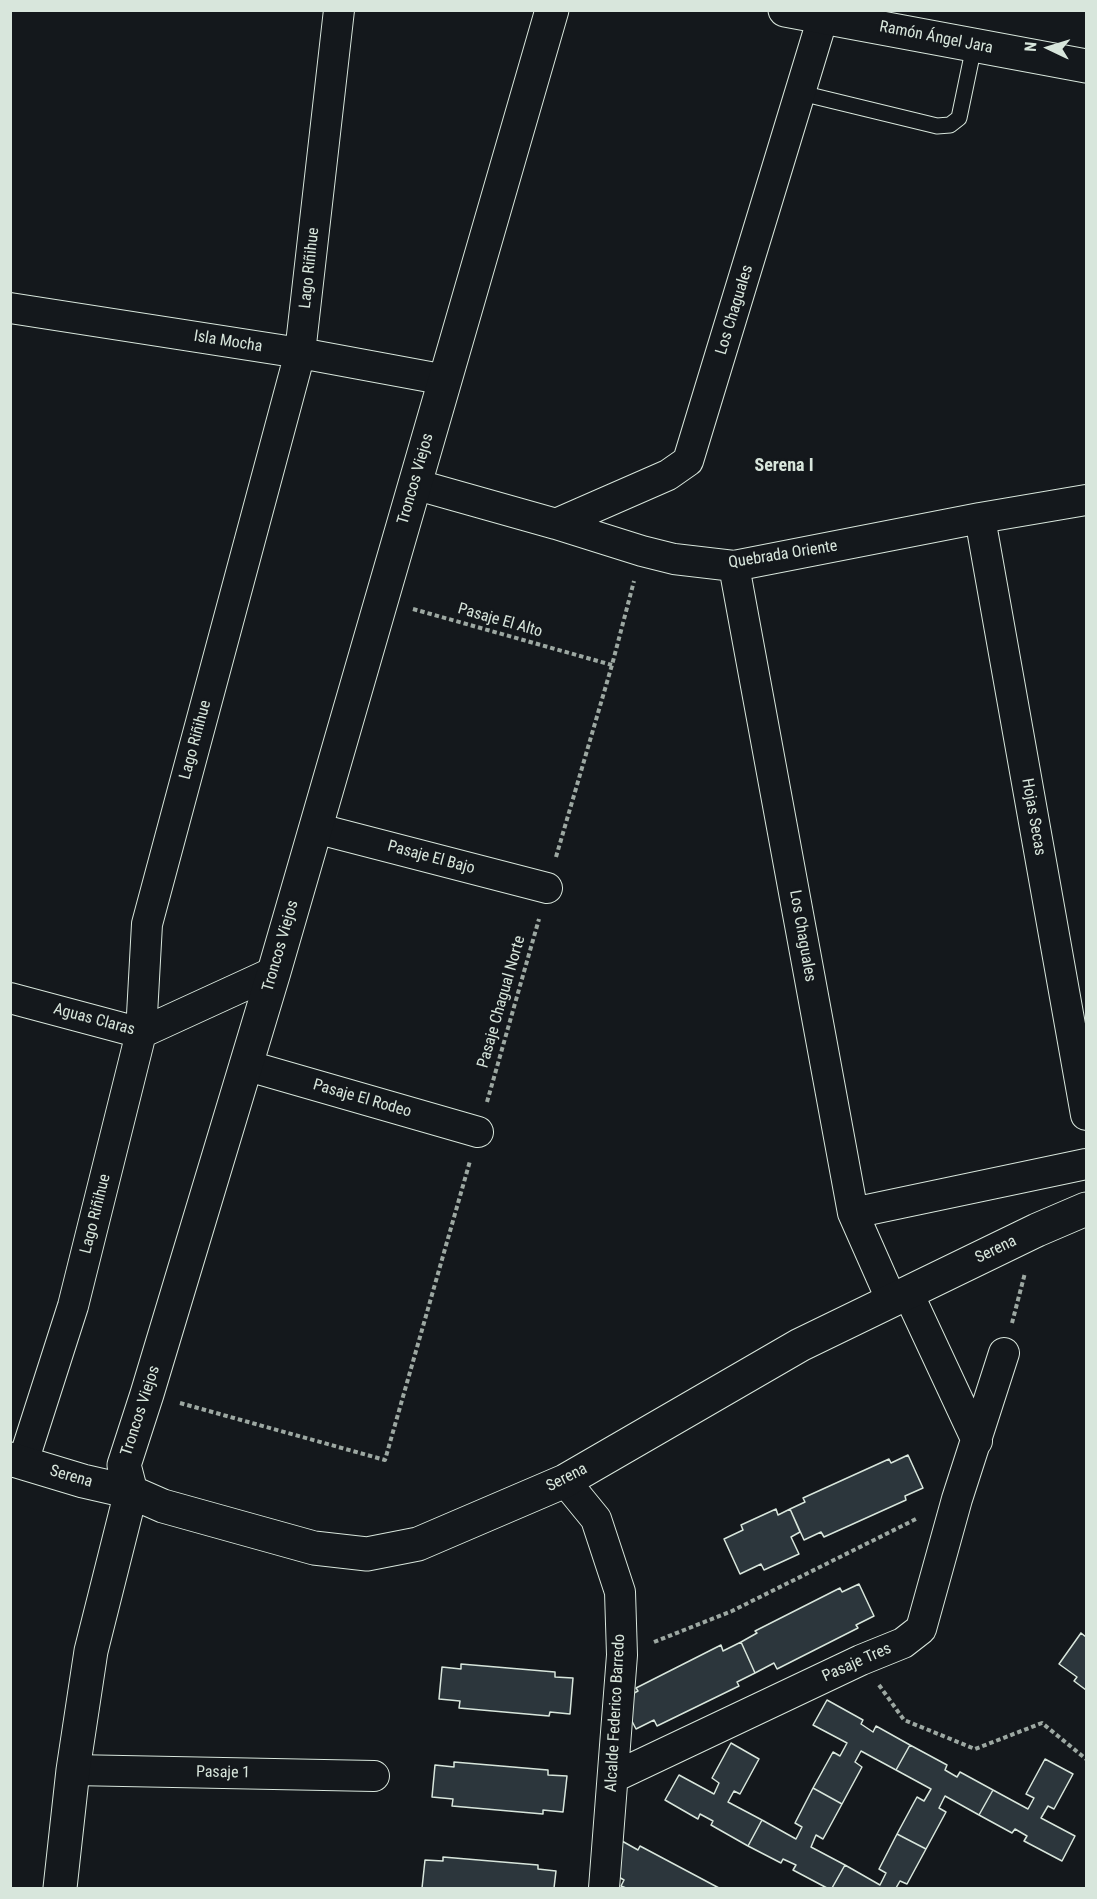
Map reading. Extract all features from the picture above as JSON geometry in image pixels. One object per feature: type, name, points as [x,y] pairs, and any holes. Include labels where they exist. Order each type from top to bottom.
[{"type":"street","name":"Lago Riñihue","points":[[17,1461],[73,1306],[141,1033],[147,924],[300,353],[339,10]]},
{"type":"street","name":"Troncos Viejos","points":[[60,1888],[73,1770],[91,1651],[131,1492],[124,1465],[274,972],[552,10]]},
{"type":"street","name":"Ramón Ángel Jara","points":[[786,11],[1086,66]]},
{"type":"street","name":"Los Chaguales","points":[[556,524],[668,475],[688,461],[823,18]]},
{"type":"street","name":"Isla Mocha","points":[[10,308],[300,353],[446,380]]},
{"type":"street","name":"Quebrada Oriente","points":[[414,484],[642,551],[674,559],[734,566],[980,518],[1086,500]]},
{"type":"street","name":"Hojas Secas","points":[[980,518],[1086,1115]]},
{"type":"street","name":"Los Chaguales","points":[[734,566],[853,1213],[899,1296]]},
{"type":"street","name":"Pasaje El Bajo","points":[[315,828],[547,888]]},
{"type":"street","name":"Aguas Claras","points":[[10,998],[141,1033],[274,972]]},
{"type":"street","name":"Pasaje El Rodeo","points":[[245,1065],[478,1132]]},
{"type":"street","points":[[853,1213],[1086,1164]]},
{"type":"street","name":"Serena","points":[[17,1461],[83,1481],[131,1492],[157,1504],[315,1548],[368,1554],[418,1545],[565,1480],[800,1344],[1037,1230],[1086,1209]]},
{"type":"street","points":[[899,1296],[976,1441]]},
{"type":"street","name":"Pasaje Tres","points":[[614,1777],[861,1660],[903,1643],[921,1629],[957,1499],[1004,1353]]},
{"type":"street","name":"Alcalde Federico Barredo","points":[[565,1480],[596,1519],[620,1592],[622,1655],[604,1888]]},
{"type":"street","name":"Pasaje 1","points":[[73,1770],[374,1776]]},
{"type":"lane","points":[[801,93],[937,126],[950,125],[959,118],[974,45]]},
{"type":"path","name":"Pasaje Chagual Norte","points":[[147,1394],[385,1460],[612,665],[642,551]]},
{"type":"path","name":"Pasaje El Alto","points":[[381,600],[612,665]]},
{"type":"path","points":[[1004,1353],[1037,1230]]},
{"type":"path","points":[[622,1655],[732,1611],[957,1499]]},
{"type":"path","points":[[861,1660],[904,1720],[975,1749],[1042,1724],[1086,1759]]},
{"type":"building","points":[[908,1455],[923,1488],[905,1496],[906,1500],[824,1537],[821,1532],[804,1540],[790,1509],[805,1502],[803,1498],[889,1459],[891,1463]]},
{"type":"building","points":[[776,1509],[778,1515],[790,1509],[800,1532],[791,1537],[799,1554],[764,1570],[761,1564],[740,1574],[724,1539],[743,1530],[741,1525]]},
{"type":"building","points":[[859,1584],[874,1616],[856,1625],[858,1628],[777,1669],[774,1663],[755,1673],[741,1642],[757,1633],[755,1631],[840,1588],[842,1592]]},
{"type":"building","points":[[1081,1633],[1086,1637],[1086,1690],[1074,1681],[1077,1677],[1059,1664]]},
{"type":"building","points":[[741,1642],[755,1673],[737,1682],[739,1686],[657,1726],[654,1720],[636,1729],[621,1700],[638,1691],[636,1688],[721,1645],[723,1651]]},
{"type":"building","points":[[461,1664],[555,1672],[555,1677],[573,1678],[570,1714],[550,1712],[549,1716],[459,1708],[460,1701],[439,1699],[442,1667],[461,1669]]},
{"type":"building","points":[[827,1700],[863,1720],[861,1724],[873,1732],[876,1726],[910,1745],[896,1770],[861,1751],[855,1762],[862,1767],[842,1804],[813,1788],[833,1752],[840,1756],[847,1743],[813,1725]]},
{"type":"building","points":[[731,1743],[759,1759],[740,1794],[734,1791],[728,1802],[762,1820],[748,1846],[711,1825],[713,1821],[700,1814],[698,1819],[665,1800],[679,1775],[714,1794],[719,1783],[712,1778]]},
{"type":"building","points":[[910,1745],[947,1765],[945,1770],[957,1777],[960,1772],[993,1790],[979,1815],[945,1796],[939,1808],[946,1812],[926,1849],[897,1834],[917,1797],[924,1801],[931,1789],[896,1770]]},
{"type":"building","points":[[1045,1759],[1073,1774],[1054,1809],[1048,1806],[1041,1818],[1075,1836],[1062,1861],[1024,1841],[1027,1836],[1015,1829],[1012,1833],[979,1815],[993,1790],[1028,1809],[1034,1798],[1026,1794]]},
{"type":"building","points":[[454,1762],[548,1770],[548,1775],[567,1776],[563,1812],[543,1810],[543,1814],[452,1806],[453,1799],[432,1797],[435,1765],[454,1767]]},
{"type":"building","points":[[813,1788],[842,1804],[823,1839],[816,1835],[811,1847],[845,1865],[832,1888],[827,1888],[793,1870],[796,1865],[783,1859],[781,1863],[748,1846],[762,1820],[796,1839],[802,1827],[795,1823]]},
{"type":"building","points":[[897,1834],[926,1849],[907,1884],[900,1881],[896,1888],[832,1888],[845,1865],[880,1885],[886,1873],[879,1869]]},
{"type":"building","points":[[622,1841],[638,1850],[640,1846],[719,1888],[626,1888],[621,1886],[624,1880],[606,1870]]},
{"type":"building","points":[[443,1857],[538,1865],[538,1869],[556,1871],[554,1888],[422,1888],[425,1860],[443,1861]]},
{"type":"district","name":"Serena I","points":[[784,466]]}]
